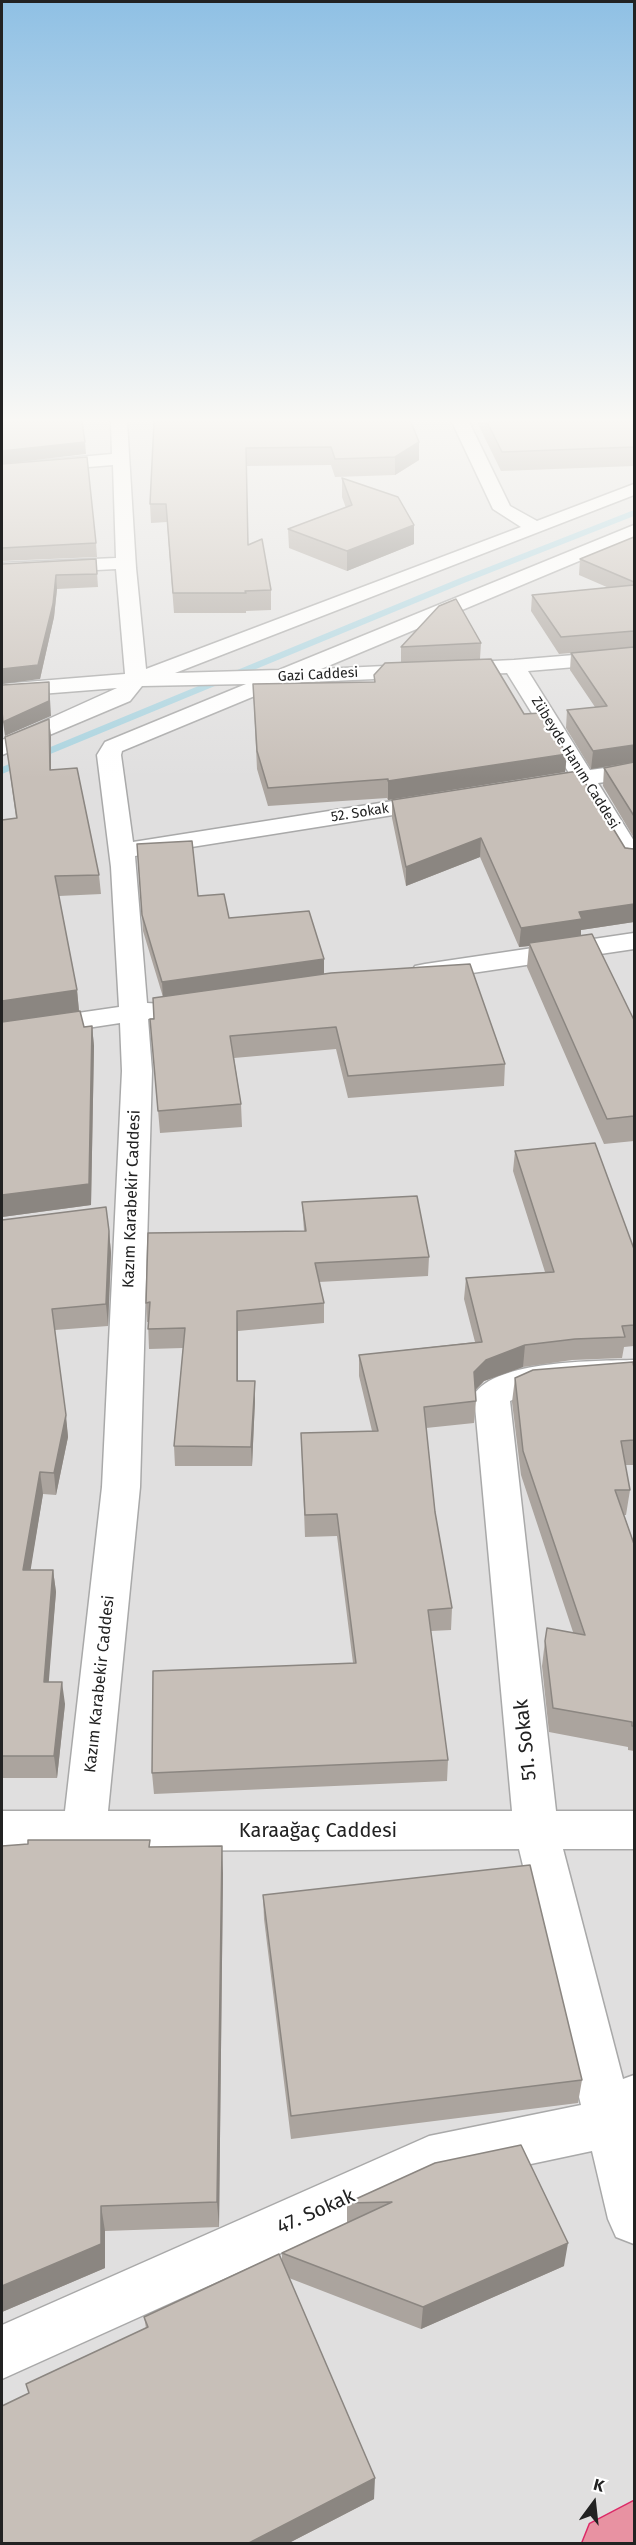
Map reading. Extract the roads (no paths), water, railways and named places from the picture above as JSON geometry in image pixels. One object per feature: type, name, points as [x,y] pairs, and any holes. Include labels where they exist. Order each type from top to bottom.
[{"type":"highway","points":[[610,2544],[634,2530]]},
{"type":"street","points":[[125,541],[136,645],[136,680]]},
{"type":"street","points":[[2,748],[122,696],[136,680],[502,541]]},
{"type":"street","name":"Kazım Karabekir Caddesi","points":[[84,1832],[121,1487],[137,1071],[122,851],[109,755],[113,747],[610,541]]},
{"type":"street","points":[[2,569],[126,563]]},
{"type":"street","name":"Gazi Caddesi","points":[[2,690],[136,680],[278,677],[514,666],[634,656]]},
{"type":"street","name":"Zübeyde Hanım Caddesi","points":[[514,666],[585,777],[634,860]]},
{"type":"street","points":[[515,788],[634,771]]},
{"type":"street","name":"52. Sokak","points":[[122,851],[458,798]]},
{"type":"street","points":[[395,976],[634,941]]},
{"type":"street","points":[[2,1032],[181,1006]]},
{"type":"street","points":[[96,1216],[132,1212]]},
{"type":"street","name":"51. Sokak","points":[[634,1372],[524,1380],[492,1395],[536,1830],[621,2111],[634,2219]]},
{"type":"street","name":"Karaağaç Caddesi","points":[[2,1830],[84,1832],[634,1830]]},
{"type":"street","name":"47. Sokak","points":[[2,2352],[429,2161],[621,2111]]},
{"type":"waterway","points":[[2,771],[563,541]]}]
